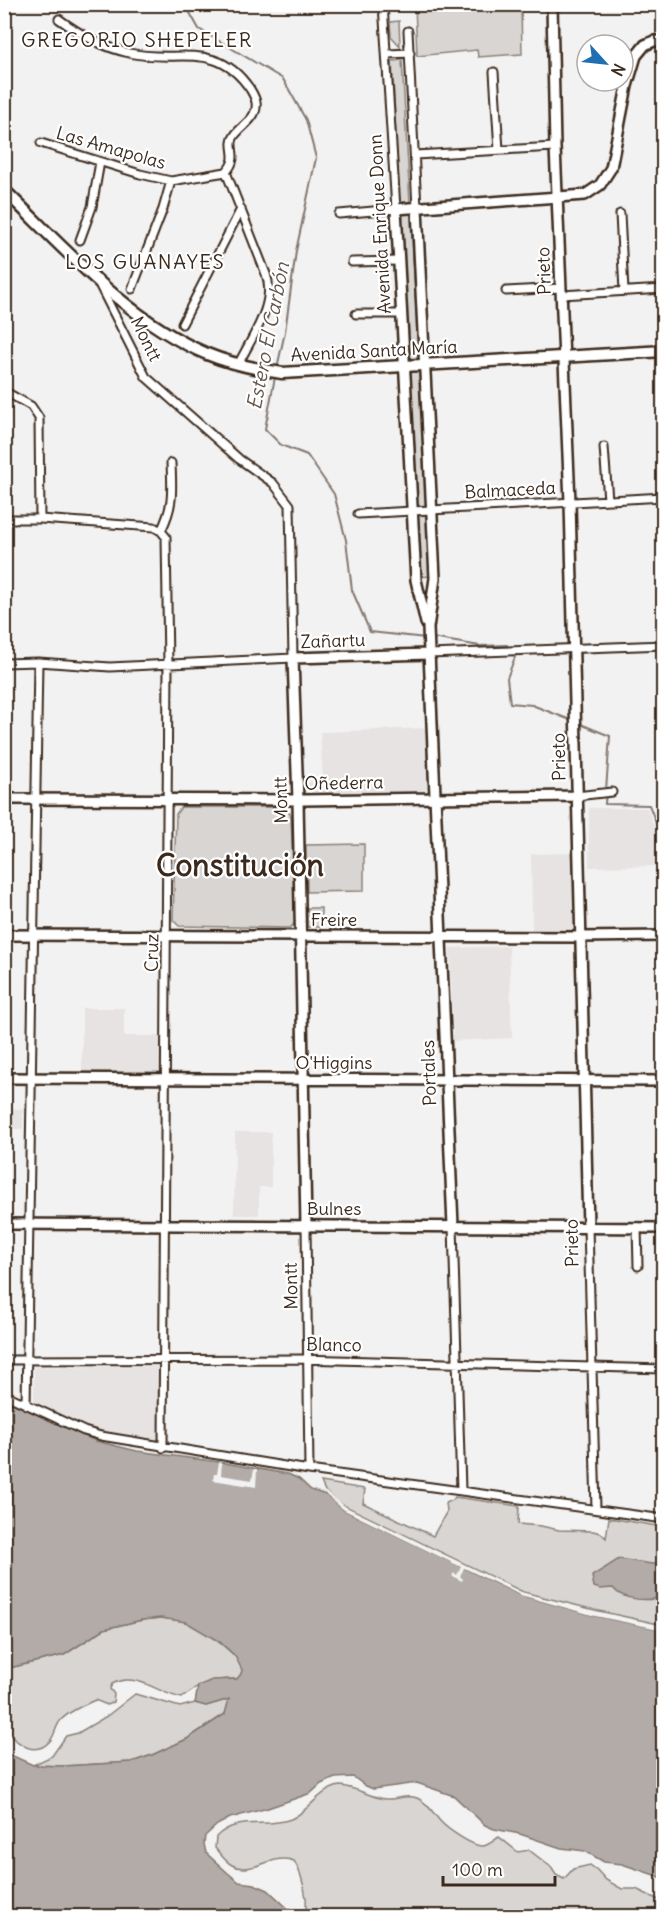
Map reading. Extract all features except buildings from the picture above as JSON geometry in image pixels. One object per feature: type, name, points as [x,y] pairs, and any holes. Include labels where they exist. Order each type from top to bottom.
[{"type":"main road","name":"Avenida Santa María","points":[[4,190],[125,303],[175,338],[209,355],[238,365],[282,373],[663,351]]},
{"type":"street","name":"Avenida Enrique Donn","points":[[383,4],[388,54],[412,511],[418,591],[428,628]]},
{"type":"street","name":"Prieto","points":[[552,4],[555,147],[570,502],[596,1509]]},
{"type":"street","points":[[59,20],[83,36],[119,51],[157,57],[189,55],[222,62],[234,71],[253,94],[256,105],[252,117],[234,138],[232,144],[234,157],[226,172],[268,279],[269,291],[267,304],[238,365]]},
{"type":"street","name":"Avenida Enrique Donn","points":[[408,31],[435,578],[428,628],[429,651]]},
{"type":"street","points":[[339,214],[585,195],[605,180],[611,168],[627,86],[636,56],[645,45],[654,41],[663,41]]},
{"type":"street","points":[[388,54],[410,53]]},
{"type":"street","points":[[494,72],[499,150]]},
{"type":"street","name":"Las Amapolas","points":[[40,143],[171,181],[226,172]]},
{"type":"street","points":[[415,155],[555,147]]},
{"type":"street","points":[[80,240],[92,207],[100,162]]},
{"type":"street","points":[[132,289],[163,209],[171,181]]},
{"type":"street","points":[[183,324],[241,209]]},
{"type":"street","points":[[620,214],[624,291]]},
{"type":"street","points":[[352,262],[399,261]]},
{"type":"street","name":"Montt","points":[[97,278],[146,377],[239,459],[273,483],[290,505],[301,936],[309,1470]]},
{"type":"street","points":[[506,291],[663,289]]},
{"type":"street","points":[[356,314],[402,314]]},
{"type":"street","points":[[403,332],[423,330]]},
{"type":"street","points":[[4,391],[31,406],[39,418],[40,519]]},
{"type":"street","points":[[407,409],[427,408]]},
{"type":"street","points":[[604,447],[608,500]]},
{"type":"street","points":[[4,519],[40,519],[154,527],[161,531],[170,514],[171,463]]},
{"type":"street","name":"Balmaceda","points":[[358,514],[663,497]]},
{"type":"street","name":"Cruz","points":[[161,531],[166,537],[168,665],[164,1448]]},
{"type":"street","points":[[418,591],[423,595],[432,592]]},
{"type":"street","name":"Zañartu","points":[[4,663],[168,665],[429,651],[506,652],[663,645]]},
{"type":"street","name":"Portales","points":[[429,651],[445,1080],[453,1226],[461,1490]]},
{"type":"street","points":[[26,1405],[38,662]]},
{"type":"street","name":"Oñederra","points":[[4,799],[298,800],[576,796],[612,792]]},
{"type":"street","name":"Freire","points":[[4,935],[663,936]]},
{"type":"street","name":"O'Higgins","points":[[4,1078],[663,1081]]},
{"type":"street","name":"Bulnes","points":[[4,1224],[663,1228]]},
{"type":"street","points":[[637,1227],[638,1266]]},
{"type":"street","name":"Blanco","points":[[4,1360],[457,1362],[663,1369]]},
{"type":"street","points":[[4,1394],[92,1434],[164,1448],[663,1519]]},
{"type":"shaded area","points":[[415,5],[521,5],[522,54],[478,57],[477,50],[417,56]]},
{"type":"shaded area","points":[[399,21],[400,46],[391,36],[390,22]]},
{"type":"shaded area","points":[[402,60],[431,576],[420,577],[392,61]]},
{"type":"shaded area","points":[[427,728],[429,794],[306,796],[305,782],[323,781],[320,732]]},
{"type":"shaded area","points":[[181,807],[284,807],[291,815],[295,923],[290,928],[179,926],[173,920],[176,814]]},
{"type":"shaded area","points":[[589,808],[647,808],[663,852],[662,866],[589,867]]},
{"type":"shaded area","points":[[364,844],[364,891],[307,892],[306,845]]},
{"type":"shaded area","points":[[572,853],[576,930],[532,930],[531,854]]},
{"type":"shaded area","points":[[307,908],[321,908],[321,927],[307,927]]},
{"type":"shaded area","points":[[509,946],[512,1038],[453,1041],[450,948]]},
{"type":"shaded area","points":[[82,1008],[124,1008],[124,1036],[161,1036],[162,1073],[82,1074]]},
{"type":"shaded area","points":[[10,1109],[23,1109],[23,1129],[5,1129],[5,1121],[10,1120]]},
{"type":"shaded area","points":[[235,1132],[271,1132],[271,1187],[259,1187],[259,1215],[234,1215]]},
{"type":"shaded area","points":[[157,1366],[160,1440],[94,1431],[34,1402],[34,1367]]},
{"type":"shaded area","points":[[5,1399],[96,1441],[137,1451],[288,1474],[299,1479],[311,1490],[326,1495],[344,1510],[520,1595],[595,1616],[663,1630],[663,1878],[622,1864],[604,1862],[585,1851],[561,1848],[520,1834],[494,1829],[485,1825],[454,1796],[417,1783],[373,1789],[353,1777],[335,1778],[321,1784],[311,1793],[230,1818],[217,1825],[205,1836],[206,1853],[228,1873],[239,1882],[254,1884],[268,1890],[296,1916],[5,1916],[4,1752],[33,1765],[63,1766],[132,1762],[187,1739],[225,1714],[229,1699],[206,1706],[195,1703],[198,1686],[212,1680],[237,1679],[242,1670],[235,1656],[220,1642],[186,1622],[161,1618],[104,1629],[64,1655],[5,1669]]},
{"type":"shaded area","points":[[321,1482],[365,1489],[363,1503],[433,1536],[447,1511],[446,1503],[455,1497],[519,1506],[518,1524],[559,1530],[593,1531],[601,1533],[606,1538],[609,1518],[663,1527],[663,1625],[523,1592],[339,1503],[325,1491]]},
{"type":"shaded area","points":[[619,1559],[652,1564],[663,1563],[663,1596],[637,1599],[623,1596],[613,1588],[594,1587],[592,1576]]},
{"type":"shaded area","points":[[161,1618],[185,1622],[209,1635],[236,1658],[241,1665],[241,1674],[237,1679],[208,1683],[182,1698],[130,1680],[112,1684],[110,1689],[114,1694],[113,1702],[107,1705],[95,1700],[72,1711],[59,1722],[50,1741],[38,1749],[26,1747],[5,1731],[5,1722],[10,1710],[5,1704],[5,1669],[64,1655],[104,1629]]},
{"type":"shaded area","points":[[135,1694],[180,1707],[195,1703],[206,1706],[230,1699],[225,1714],[187,1739],[132,1762],[63,1766],[33,1765],[52,1756],[66,1736],[78,1733],[107,1716]]},
{"type":"shaded area","points":[[340,1786],[385,1799],[417,1798],[427,1805],[443,1824],[467,1841],[483,1846],[499,1837],[518,1852],[529,1850],[551,1867],[556,1875],[564,1879],[573,1869],[590,1865],[606,1880],[622,1889],[636,1889],[663,1902],[663,1916],[308,1916],[303,1883],[294,1861],[279,1859],[240,1868],[227,1862],[215,1848],[216,1837],[224,1830],[242,1824],[272,1823],[291,1819],[326,1791]]},
{"type":"pier","points":[[219,1462],[222,1463],[221,1475],[252,1480],[254,1469],[257,1469],[256,1487],[213,1480],[214,1474],[217,1474]]},
{"type":"pier","points":[[325,1491],[346,1507],[521,1592],[595,1613],[664,1627],[663,1630],[595,1616],[520,1595],[464,1568],[460,1576],[462,1581],[452,1576],[454,1573],[457,1575],[461,1567],[344,1510],[326,1495]]},
{"type":"waterway","name":"Estero El Carbón","points":[[185,4],[199,29],[283,79],[306,120],[316,158],[296,251],[285,332],[277,368]]},
{"type":"waterway","name":"Estero El Carbón","points":[[275,377],[265,429],[281,445],[307,455],[334,494],[346,540],[352,590],[370,632],[426,638]]},
{"type":"waterway","name":"Estero El Carbón","points":[[432,638],[480,646],[507,645],[510,649]]},
{"type":"waterway","name":"Estero El Carbón","points":[[513,654],[515,657],[507,678],[510,703],[532,705],[573,721]]},
{"type":"waterway","name":"Estero El Carbón","points":[[578,723],[610,736],[605,804],[649,805],[664,843]]},
{"type":"district","name":"GREGORIO SHEPELER","points":[[137,40]]},
{"type":"district","name":"LOS GUANAYES","points":[[145,262]]},
{"type":"district","name":"Constitución","points":[[240,866]]}]
